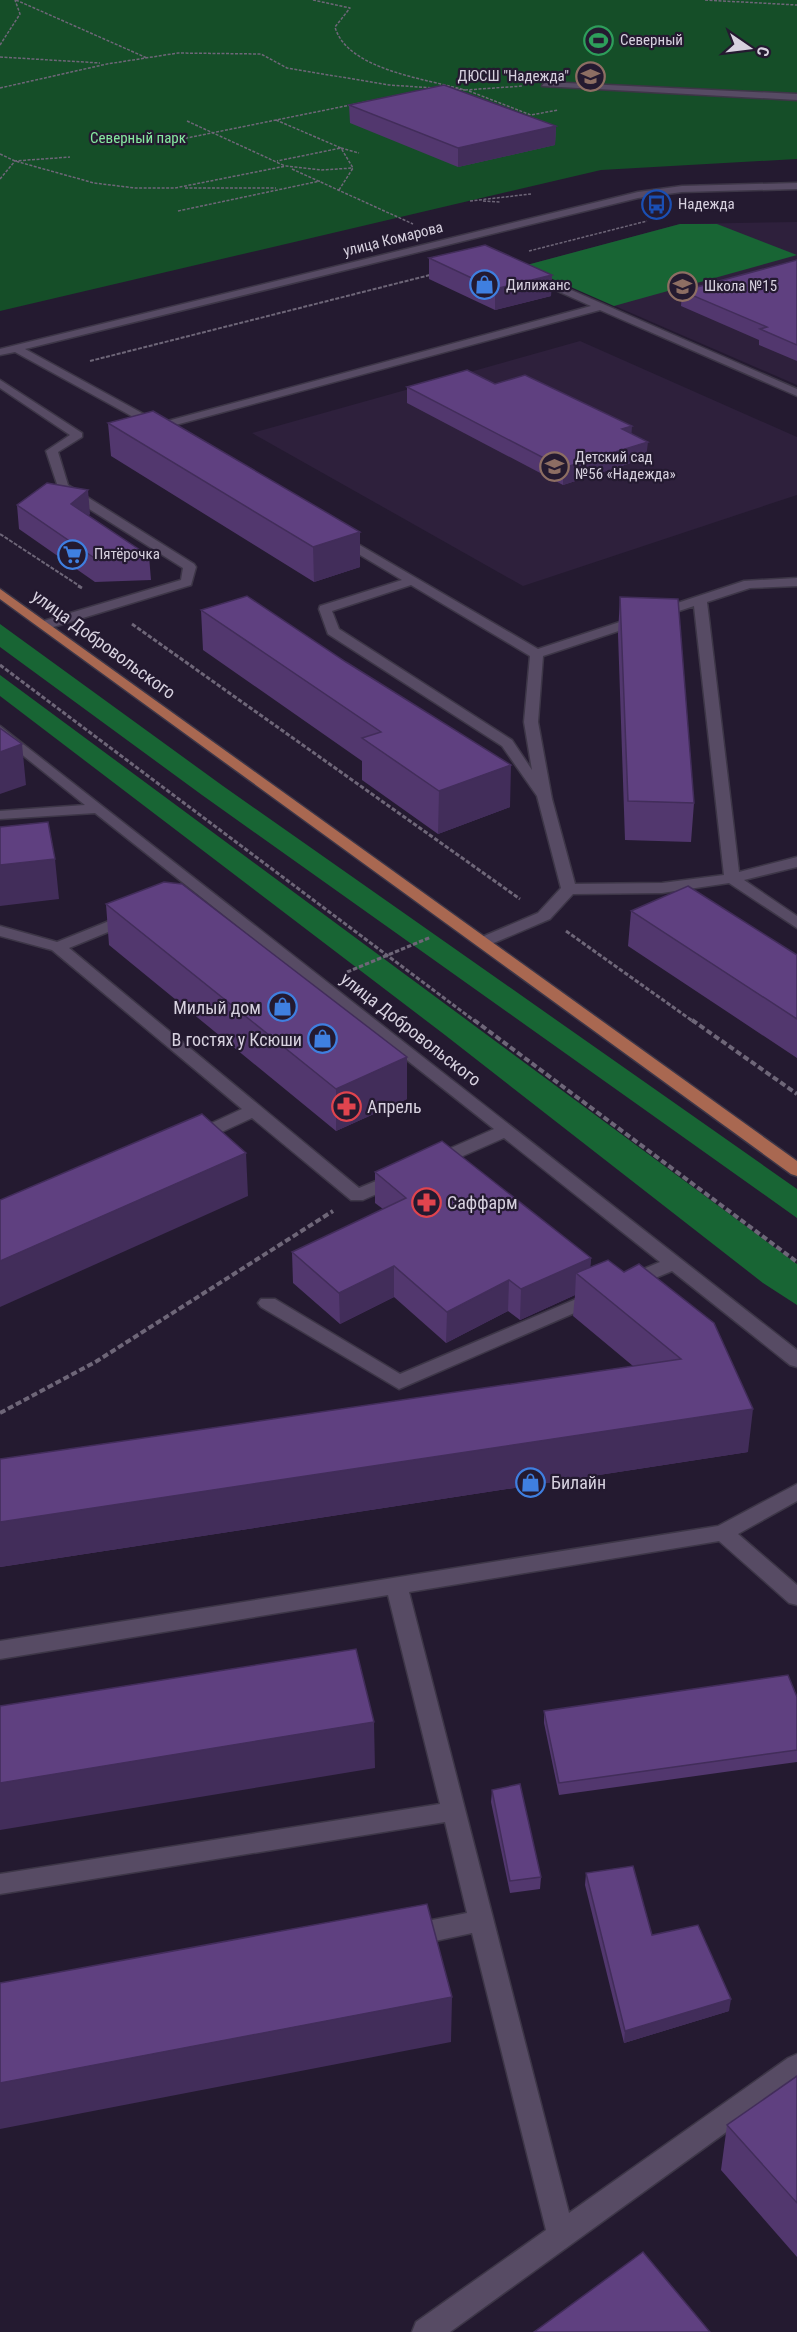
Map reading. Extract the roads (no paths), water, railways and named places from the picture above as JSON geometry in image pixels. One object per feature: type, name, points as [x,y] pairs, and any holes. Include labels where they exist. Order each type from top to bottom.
[{"type":"main road","name":"улица Добровольского","points":[[0,593],[797,1170]]},
{"type":"street","points":[[545,84],[797,97]]},
{"type":"street","name":"улица Комарова","points":[[0,352],[638,195],[682,189],[797,186]]},
{"type":"street","points":[[449,240],[467,248]]},
{"type":"street","points":[[516,269],[797,393]]},
{"type":"street","points":[[157,427],[602,306]]},
{"type":"street","points":[[16,348],[177,439]]},
{"type":"street","points":[[0,383],[78,435],[52,451],[63,487],[190,567],[187,582],[45,626]]},
{"type":"street","points":[[330,532],[537,654],[749,584],[797,582]]},
{"type":"street","points":[[411,581],[325,609],[333,631],[507,743],[545,799]]},
{"type":"street","points":[[700,600],[732,879],[797,922]]},
{"type":"street","points":[[537,654],[531,722],[545,799],[569,889]]},
{"type":"street","name":"улица Добровольского","points":[[0,730],[797,1360]]},
{"type":"street","points":[[0,815],[99,808]]},
{"type":"street","points":[[483,942],[544,916],[569,889],[662,888],[732,879],[797,862]]},
{"type":"street","points":[[180,898],[202,889]]},
{"type":"street","points":[[58,947],[147,911]]},
{"type":"street","points":[[0,931],[58,947],[357,1196],[507,1130]]},
{"type":"street","points":[[179,1145],[253,1111]]},
{"type":"street","points":[[268,1304],[399,1382],[674,1263]]},
{"type":"street","points":[[0,1650],[396,1584],[723,1533],[797,1491]]},
{"type":"street","points":[[723,1533],[797,1597]]},
{"type":"street","points":[[396,1584],[561,2234]]},
{"type":"street","points":[[0,1884],[455,1811]]},
{"type":"street","points":[[387,1939],[481,1921]]},
{"type":"street","points":[[426,2332],[797,2066]]},
{"type":"place","name":"Северный","points":[[599,40]]},
{"type":"place","name":"ДЮСШ \"Надежда\"","points":[[590,76]]},
{"type":"place","name":"Надежда","points":[[657,204]]},
{"type":"place","name":"Дилижанс","points":[[485,285]]},
{"type":"place","name":"Школа №15","points":[[683,286]]},
{"type":"place","name":"Детский сад №56 «Надежда»","points":[[554,466]]},
{"type":"place","name":"Пятёрочка","points":[[73,554]]},
{"type":"place","name":"Милый дом","points":[[282,1007]]},
{"type":"place","name":"В гостях у Ксюши","points":[[323,1039]]},
{"type":"place","name":"Апрель","points":[[346,1106]]},
{"type":"place","name":"Саффарм","points":[[426,1202]]},
{"type":"place","name":"Билайн","points":[[530,1482]]},
{"type":"park label","name":"Северный парк","points":[[138,138]]}]
